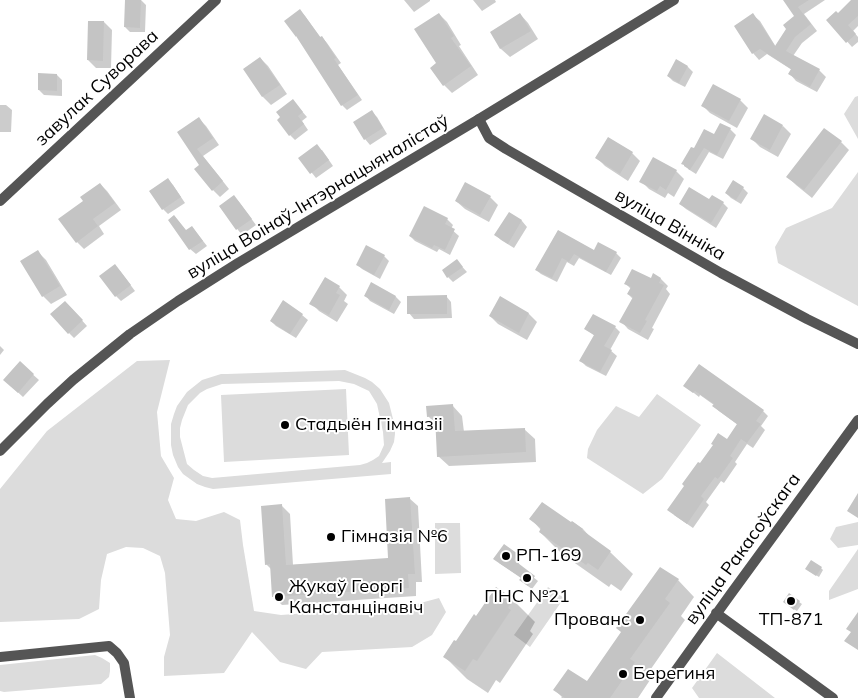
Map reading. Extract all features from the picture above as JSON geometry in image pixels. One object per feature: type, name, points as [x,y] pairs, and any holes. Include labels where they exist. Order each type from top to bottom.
[{"type":"street","name":"завулак Суворава","points":[[0,201],[216,0]]},
{"type":"street","name":"вуліца Воінаў-Інтэрнацыяналістаў","points":[[0,451],[73,380],[130,334],[178,301],[674,0]]},
{"type":"street","name":"вуліца Вінніка","points":[[479,119],[489,138],[506,149],[721,273],[858,344]]},
{"type":"street","name":"вуліца Ракасоўскага","points":[[656,698],[858,420]]},
{"type":"street","points":[[716,613],[833,698]]},
{"type":"street","points":[[0,657],[109,646],[117,653],[124,664],[130,698]]},
{"type":"shaded area","points":[[858,96],[858,139],[844,114],[855,97]]},
{"type":"shaded area","points":[[858,172],[858,306],[778,263],[775,247],[786,228],[832,208]]},
{"type":"shaded area","points":[[170,360],[157,412],[161,456],[174,478],[168,500],[176,519],[196,521],[224,512],[240,520],[254,611],[281,615],[413,605],[439,598],[446,612],[432,635],[412,647],[322,652],[306,669],[280,662],[252,632],[224,673],[164,676],[164,657],[170,635],[165,573],[160,556],[143,548],[126,547],[107,554],[101,580],[99,609],[79,619],[0,622],[0,489],[47,431],[137,361]]},
{"type":"shaded area","points":[[345,370],[372,382],[380,389],[389,403],[395,434],[390,451],[382,463],[391,462],[391,474],[213,489],[197,484],[183,474],[178,467],[171,445],[171,424],[177,406],[187,392],[202,380],[221,374]],"holes":[[[339,381],[354,384],[369,391],[377,404],[383,432],[384,445],[379,456],[367,463],[212,478],[203,476],[187,464],[180,437],[182,420],[188,405],[207,389],[222,384]]]},
{"type":"shaded area","name":"Стадыён Гімназіі","points":[[346,389],[349,455],[224,462],[221,395]]},
{"type":"shaded area","points":[[657,394],[701,425],[662,479],[643,494],[587,458],[588,449],[597,430],[616,406],[639,417]]},
{"type":"shaded area","points":[[858,522],[858,545],[838,548],[830,539],[836,527]]},
{"type":"shaded area","points":[[435,523],[460,523],[461,573],[435,574]]},
{"type":"shaded area","points":[[858,549],[858,589],[829,600],[829,591]]},
{"type":"shaded area","points":[[548,587],[564,598],[530,647],[514,635]]},
{"type":"shaded area","points":[[717,653],[775,698],[699,698],[692,688]]},
{"type":"shaded area","points":[[95,655],[110,663],[109,677],[101,684],[0,691],[0,665]]},
{"type":"building","points":[[125,0],[141,0],[140,28],[124,27]]},
{"type":"building","points":[[783,0],[809,0],[798,7],[811,24],[795,37],[786,51],[820,69],[810,87],[788,74],[791,69],[760,49],[752,54],[734,26],[753,13],[775,46],[786,29],[783,25],[794,16]]},
{"type":"building","points":[[851,0],[858,0],[858,16],[848,25],[856,34],[846,43],[826,20],[836,11],[838,13]]},
{"type":"building","points":[[300,9],[320,37],[322,36],[336,58],[334,59],[358,95],[341,106],[296,36],[284,21]]},
{"type":"building","points":[[439,13],[454,36],[451,38],[471,66],[443,86],[430,68],[436,63],[414,29]]},
{"type":"building","points":[[520,13],[531,31],[500,49],[490,32]]},
{"type":"building","points":[[88,21],[104,21],[103,61],[87,60]]},
{"type":"building","points":[[260,57],[280,85],[262,97],[243,69]]},
{"type":"building","points":[[676,59],[688,66],[679,83],[667,76]]},
{"type":"building","points":[[38,73],[57,74],[57,91],[38,90]]},
{"type":"building","points":[[713,84],[741,99],[729,121],[701,106]]},
{"type":"building","points":[[293,99],[303,112],[298,116],[304,124],[289,136],[277,120],[280,117],[276,112]]},
{"type":"building","points":[[372,110],[383,128],[364,140],[353,122]]},
{"type":"building","points":[[764,114],[783,125],[770,150],[750,139]]},
{"type":"building","points":[[199,117],[213,138],[197,149],[223,181],[212,191],[194,169],[199,165],[177,132]]},
{"type":"building","points":[[720,123],[731,128],[717,155],[704,148],[690,170],[681,164],[691,147],[694,148],[704,129],[714,134]]},
{"type":"building","points":[[824,128],[842,141],[804,190],[786,177]]},
{"type":"building","points":[[608,137],[633,152],[620,174],[595,158]]},
{"type":"building","points":[[317,144],[329,160],[310,174],[298,158]]},
{"type":"building","points":[[653,157],[677,170],[666,190],[660,186],[657,191],[639,182]]},
{"type":"building","points":[[168,178],[181,197],[162,210],[149,191]]},
{"type":"building","points":[[733,180],[744,187],[736,200],[725,193]]},
{"type":"building","points":[[465,182],[491,196],[480,215],[455,201]]},
{"type":"building","points":[[100,183],[115,203],[93,219],[98,226],[76,243],[58,219],[83,201],[80,197]]},
{"type":"building","points":[[689,187],[709,199],[712,195],[724,202],[711,223],[679,204]]},
{"type":"building","points":[[234,195],[252,219],[236,230],[219,206]]},
{"type":"building","points":[[424,206],[448,218],[445,224],[455,229],[445,250],[434,245],[432,248],[409,236]]},
{"type":"building","points":[[509,212],[522,220],[508,244],[494,235]]},
{"type":"building","points":[[174,215],[186,230],[192,226],[203,241],[189,250],[168,220]]},
{"type":"building","points":[[558,230],[594,250],[598,242],[617,252],[606,272],[574,254],[569,262],[562,258],[552,278],[535,270]]},
{"type":"building","points":[[366,245],[385,255],[374,275],[356,265]]},
{"type":"building","points":[[38,250],[60,286],[42,297],[20,261]]},
{"type":"building","points":[[457,259],[463,267],[447,278],[442,270]]},
{"type":"building","points":[[115,264],[131,285],[115,297],[99,276]]},
{"type":"building","points":[[632,269],[651,278],[653,273],[661,278],[659,283],[664,285],[640,333],[619,322],[633,297],[627,294],[631,287],[624,284]]},
{"type":"building","points":[[325,277],[340,286],[336,293],[340,295],[329,315],[309,304]]},
{"type":"building","points":[[371,282],[396,296],[389,310],[364,296]]},
{"type":"building","points":[[447,295],[447,314],[407,314],[407,296]]},
{"type":"building","points":[[500,296],[529,313],[519,333],[489,316]]},
{"type":"building","points":[[283,300],[303,314],[290,334],[270,321]]},
{"type":"building","points":[[65,301],[83,320],[68,334],[50,314]]},
{"type":"building","points":[[593,314],[616,326],[604,346],[612,350],[600,372],[579,361],[594,335],[584,329]]},
{"type":"building","points":[[20,361],[34,374],[18,393],[3,380]]},
{"type":"building","points":[[699,364],[764,410],[756,421],[761,424],[747,443],[741,439],[730,456],[733,458],[718,479],[715,477],[701,496],[704,499],[687,524],[667,510],[684,486],[682,484],[713,445],[711,444],[718,433],[727,439],[737,424],[712,406],[714,404],[695,391],[693,393],[683,386]]},
{"type":"building","points":[[453,404],[455,431],[525,428],[526,452],[437,457],[435,416],[427,417],[426,406]]},
{"type":"building","points":[[858,493],[858,518],[847,511]]},
{"type":"building","points":[[410,497],[415,574],[408,574],[409,588],[272,597],[270,564],[265,565],[261,506],[282,504],[286,565],[388,558],[385,499]]},
{"type":"building","points":[[542,502],[572,521],[611,551],[598,570],[588,563],[586,565],[539,532],[541,528],[529,519]]},
{"type":"building","points":[[504,544],[518,554],[514,560],[535,576],[528,586],[519,580],[521,578],[493,559]]},
{"type":"building","points":[[811,560],[822,567],[816,576],[805,569]]},
{"type":"building","points":[[660,567],[679,579],[665,599],[670,603],[630,659],[635,662],[610,698],[565,698],[553,690],[568,669],[587,681],[621,632],[616,628]]},
{"type":"building","points":[[496,587],[514,599],[508,608],[511,610],[477,661],[473,659],[465,671],[443,657],[474,614],[476,616]]},
{"type":"building","name":"ТП-871","points":[[789,593],[800,601],[794,610],[783,602]]},
{"type":"building","points":[[858,612],[858,650],[844,641],[851,632],[846,629]]},
{"type":"place","name":"Стадыён Гімназіі","points":[[285,425]]},
{"type":"place","name":"Гімназія №6","points":[[331,537]]},
{"type":"place","name":"РП-169","points":[[506,556]]},
{"type":"place","name":"ПНС №21","points":[[527,578]]},
{"type":"place","name":"Жукаў Георгі Канстанцінавіч","points":[[279,597]]},
{"type":"place","name":"ТП-871","points":[[791,601]]},
{"type":"place","name":"Прованс","points":[[640,620]]},
{"type":"place","name":"Берегиня","points":[[623,674]]}]
